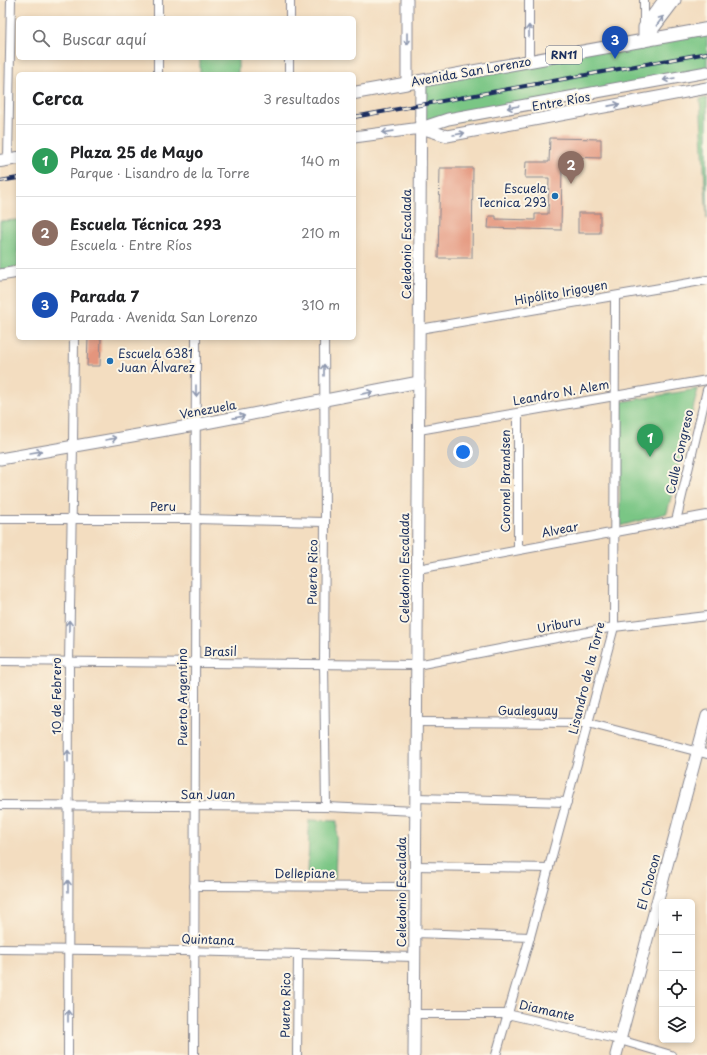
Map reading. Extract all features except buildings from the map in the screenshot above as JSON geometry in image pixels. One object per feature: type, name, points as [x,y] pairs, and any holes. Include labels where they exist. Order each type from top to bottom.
[{"type":"main road","name":"Avenida San Lorenzo","points":[[356,93],[707,29]]},
{"type":"street","points":[[9,159],[10,0]]},
{"type":"street","points":[[158,0],[158,16]]},
{"type":"street","points":[[290,0],[290,16]]},
{"type":"street","points":[[407,0],[407,83]]},
{"type":"street","points":[[528,0],[529,61]]},
{"type":"street","points":[[644,0],[644,41]]},
{"type":"street","points":[[644,27],[664,0]]},
{"type":"street","points":[[644,41],[675,0]]},
{"type":"street","points":[[158,60],[158,72]]},
{"type":"street","points":[[289,72],[290,60]]},
{"type":"street","name":"Entre Ríos","points":[[356,137],[421,128],[448,119],[707,74]]},
{"type":"street","name":"Celedonio Escalada","points":[[414,1055],[421,81]]},
{"type":"street","name":"Entre Ríos","points":[[421,128],[447,136],[707,88]]},
{"type":"street","points":[[588,94],[590,110]]},
{"type":"street","points":[[0,275],[16,272]]},
{"type":"street","name":"Hipólito Irigoyen","points":[[420,328],[707,280]]},
{"type":"street","name":"Lisandro de la Torre","points":[[496,1055],[530,937],[614,627],[615,296]]},
{"type":"street","name":"10 de Febrero","points":[[68,1055],[69,662],[74,340]]},
{"type":"street","name":"Puerto Argentino","points":[[194,1055],[196,340]]},
{"type":"street","name":"Puerto Rico","points":[[324,340],[326,522],[324,664],[326,807]]},
{"type":"street","name":"Leandro N. Alem","points":[[419,430],[707,380]]},
{"type":"street","name":"Venezuela","points":[[0,459],[195,425],[419,382]]},
{"type":"street","name":"Calle Congreso","points":[[676,521],[707,390]]},
{"type":"street","name":"Coronel Brandsen","points":[[518,412],[518,550]]},
{"type":"street","name":"Alvear","points":[[418,569],[707,515]]},
{"type":"street","name":"Peru","points":[[0,519],[196,519],[326,522]]},
{"type":"street","name":"Uriburu","points":[[417,665],[614,627],[707,616]]},
{"type":"street","name":"Brasil","points":[[0,661],[417,665]]},
{"type":"street","name":"El Chocon","points":[[616,1055],[702,753],[707,716]]},
{"type":"street","name":"Gualeguay","points":[[417,722],[588,723],[702,753]]},
{"type":"street","points":[[416,798],[567,802]]},
{"type":"street","name":"San Juan","points":[[0,805],[326,807],[416,811]]},
{"type":"street","points":[[415,866],[549,868]]},
{"type":"street","name":"Dellepiane","points":[[194,886],[415,887]]},
{"type":"street","points":[[415,933],[530,937]]},
{"type":"street","name":"Quintana","points":[[0,949],[415,957]]},
{"type":"street","name":"Puerto Rico","points":[[297,1055],[298,955]]},
{"type":"street","name":"Diamante","points":[[414,1014],[507,1014],[620,1040],[671,1055]]},
{"type":"green space","points":[[707,29],[707,72],[421,128],[421,81]]},
{"type":"green space","points":[[200,60],[238,60],[238,72],[200,72]]},
{"type":"green space","points":[[707,98],[707,219],[700,99]]},
{"type":"green space","points":[[16,220],[16,267],[0,270],[0,221]]},
{"type":"green space","points":[[698,389],[667,513],[620,526],[620,402]]},
{"type":"green space","points":[[309,820],[337,821],[335,879],[308,878]]},
{"type":"railway","points":[[356,117],[707,53]]},
{"type":"railway","points":[[0,181],[16,178]]},
{"type":"place","name":"Parada 7","points":[[615,59]]},
{"type":"place","name":"Escuela Técnica 293","points":[[571,184]]},
{"type":"place","name":"Escuela Tecnica 293","points":[[555,196]]},
{"type":"place","name":"Escuela 6381 Juan Álvarez","points":[[110,361]]},
{"type":"place","name":"Plaza 25 de Mayo","points":[[650,457]]}]
